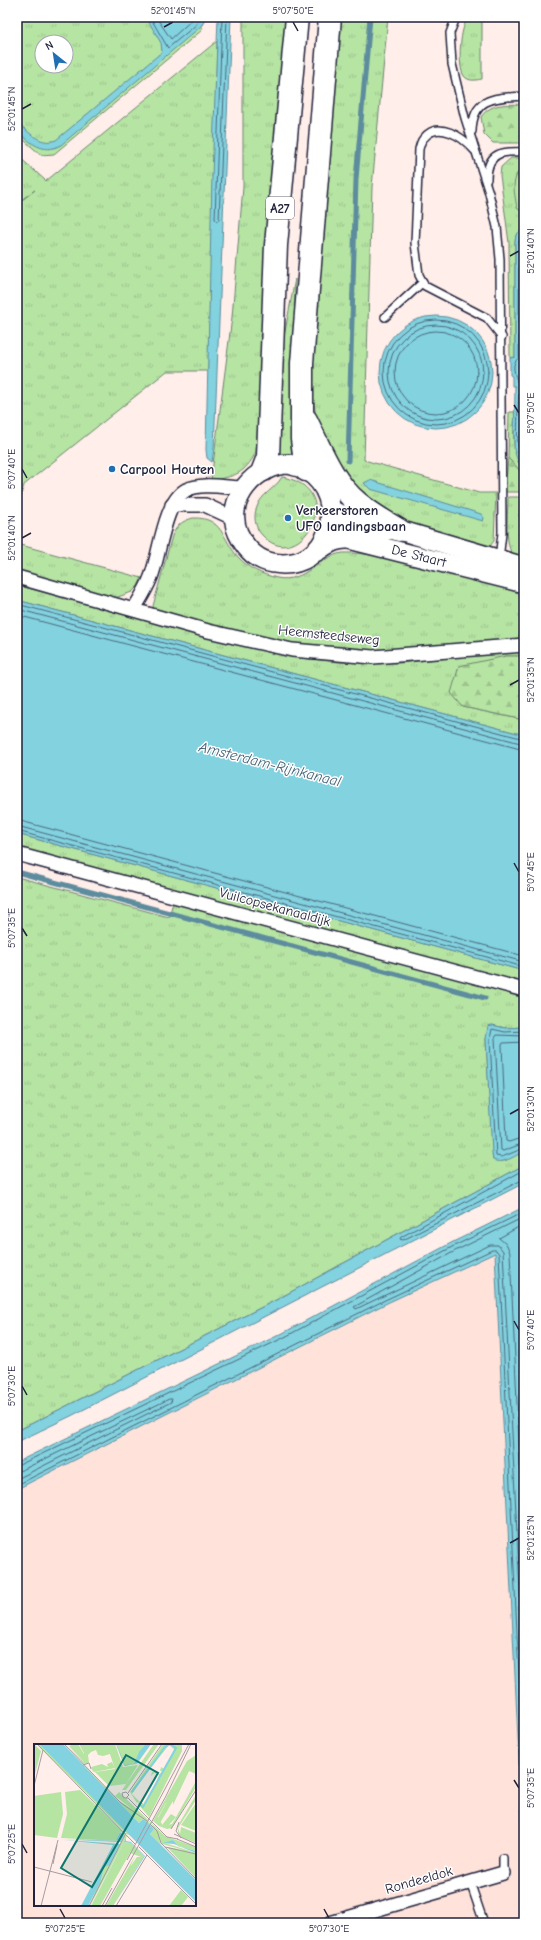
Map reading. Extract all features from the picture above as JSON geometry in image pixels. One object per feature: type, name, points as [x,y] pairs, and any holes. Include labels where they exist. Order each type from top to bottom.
[{"type":"highway","name":"A27","points":[[263,470],[268,457],[276,245],[297,17]]},
{"type":"highway","name":"A27","points":[[306,470],[302,439],[302,362],[330,17]]},
{"type":"highway","points":[[302,413],[318,447],[337,480],[357,502],[399,530]]},
{"type":"main road","points":[[289,464],[306,470],[324,488],[330,510],[328,529],[317,551],[302,561],[292,564],[267,562],[247,549],[237,529],[235,519],[236,507],[244,488],[263,470],[272,465],[289,464]]},
{"type":"main road","name":"De Staart","points":[[330,510],[375,529],[399,530],[524,567]]},
{"type":"main road","name":"De Staart","points":[[317,551],[332,541],[342,538],[349,539],[524,583]]},
{"type":"street","points":[[134,609],[151,577],[163,531],[172,505],[186,490],[203,486],[244,488]]},
{"type":"street","points":[[172,505],[205,505],[235,519]]},
{"type":"street","name":"Heemsteedseweg","points":[[17,578],[134,609],[208,631],[292,650],[374,658],[524,645]]},
{"type":"street","name":"Vuilcopsekanaaldijk","points":[[17,854],[524,990]]},
{"type":"street","name":"Rondeeldok","points":[[330,1923],[503,1873]]},
{"type":"lane","points":[[458,17],[455,20],[450,32],[452,64],[471,137],[487,186],[497,227],[500,259],[502,337],[502,533],[499,559]]},
{"type":"lane","points":[[471,137],[472,121],[477,110],[484,102],[495,98],[524,96]]},
{"type":"lane","points":[[476,153],[466,141],[444,130],[431,132],[424,138],[419,150],[415,243],[419,275],[426,286],[488,318],[502,337]]},
{"type":"lane","points":[[487,186],[487,169],[491,160],[499,153],[508,150],[524,152]]},
{"type":"lane","points":[[385,317],[423,282]]},
{"type":"lane","name":"Rondeeldok","points":[[503,1858],[503,1873]]},
{"type":"lane","points":[[470,1882],[484,1923]]},
{"type":"shaded area","points":[[495,1253],[522,1829],[524,1923],[17,1923],[17,1489],[387,1303]]},
{"type":"green space","points":[[17,17],[203,17],[202,30],[54,154],[41,155],[17,134]]},
{"type":"green space","points":[[243,17],[286,17],[273,180],[256,452],[243,470],[232,476],[211,480],[232,317],[243,187]]},
{"type":"green space","points":[[338,17],[388,17],[372,187],[364,460],[479,493],[496,493],[494,541],[485,549],[404,523],[380,511],[339,471],[317,422],[311,386]]},
{"type":"green space","points":[[469,17],[482,17],[482,79],[470,80],[464,76],[462,71],[460,46],[463,28]]},
{"type":"green space","points":[[217,41],[208,371],[167,371],[24,485],[17,511],[17,204],[35,190],[17,203],[17,155],[46,181]]},
{"type":"green space","points":[[524,104],[524,143],[493,143],[484,134],[481,117],[485,112],[500,105]]},
{"type":"green space","points":[[511,158],[524,158],[524,165],[516,175],[517,208],[524,213],[524,227],[516,235],[515,242],[515,358],[510,358],[509,243],[500,175],[501,167]]},
{"type":"green space","points":[[524,165],[524,213],[517,208],[514,185],[517,176]]},
{"type":"green space","points":[[295,279],[294,386],[296,456],[279,454],[283,342]]},
{"type":"green space","points":[[509,412],[515,412],[515,449],[524,468],[524,475],[508,458]]},
{"type":"green space","points":[[508,458],[524,475],[524,492],[505,492]]},
{"type":"green space","points":[[282,477],[302,485],[313,497],[315,511],[311,526],[303,538],[290,545],[276,545],[262,535],[255,522],[255,514],[259,502]]},
{"type":"green space","points":[[508,497],[520,497],[520,517],[524,517],[524,562],[513,555],[508,543]]},
{"type":"green space","points":[[193,518],[210,521],[216,525],[221,530],[238,557],[246,565],[266,575],[277,578],[287,579],[296,577],[335,555],[351,553],[383,557],[524,592],[524,639],[416,650],[339,649],[259,637],[154,609],[153,606],[172,536],[180,524]]},
{"type":"green space","points":[[17,544],[142,578],[138,586],[132,592],[115,598],[17,572]]},
{"type":"green space","points":[[17,585],[225,642],[293,657],[339,662],[400,663],[503,652],[524,652],[524,656],[506,656],[463,707],[524,720],[524,735],[17,600]]},
{"type":"green space","points":[[506,656],[524,656],[524,720],[463,707],[451,693],[459,666]]},
{"type":"green space","points":[[17,834],[524,971],[524,984],[17,848]]},
{"type":"green space","points":[[17,877],[169,917],[173,902],[524,997],[524,1027],[505,1028],[492,1025],[486,1039],[493,1160],[503,1161],[524,1151],[524,1165],[276,1300],[17,1431]]},
{"type":"water","points":[[146,17],[204,17],[204,22],[199,28],[61,145],[55,148],[43,148],[27,140],[17,131],[17,122],[30,134],[40,140],[56,140],[162,52],[161,43]]},
{"type":"water","points":[[218,17],[231,17],[214,448],[212,462],[207,458],[206,450],[212,176]]},
{"type":"water","points":[[524,227],[524,468],[518,462],[514,449],[515,386],[512,386],[512,376],[510,375],[510,358],[515,357],[515,242],[516,235]]},
{"type":"water","points":[[436,316],[457,320],[476,332],[488,351],[492,372],[488,393],[476,412],[457,424],[436,428],[415,424],[396,412],[384,393],[380,372],[384,351],[396,332],[415,320]]},
{"type":"water","points":[[370,480],[481,514],[484,518],[483,521],[370,489],[364,483]]},
{"type":"water","name":"Amsterdam-Rijnkanaal","points":[[17,600],[524,735],[524,971],[17,834]]},
{"type":"water","points":[[492,1025],[505,1028],[524,1027],[524,1151],[505,1161],[493,1160],[492,1153],[486,1039],[488,1026]]},
{"type":"water","points":[[524,1165],[524,1183],[71,1416],[17,1442],[17,1431],[276,1300]]},
{"type":"water","points":[[524,1207],[524,1866],[495,1253],[387,1303],[17,1489],[17,1462],[281,1334],[451,1243]]},
{"type":"waterway","points":[[348,461],[356,179],[370,17]]},
{"type":"waterway","points":[[17,872],[485,998]]},
{"type":"place","name":"Carpool Houten","points":[[112,469]]},
{"type":"place","name":"Verkeerstoren UFO landingsbaan","points":[[288,518]]}]
